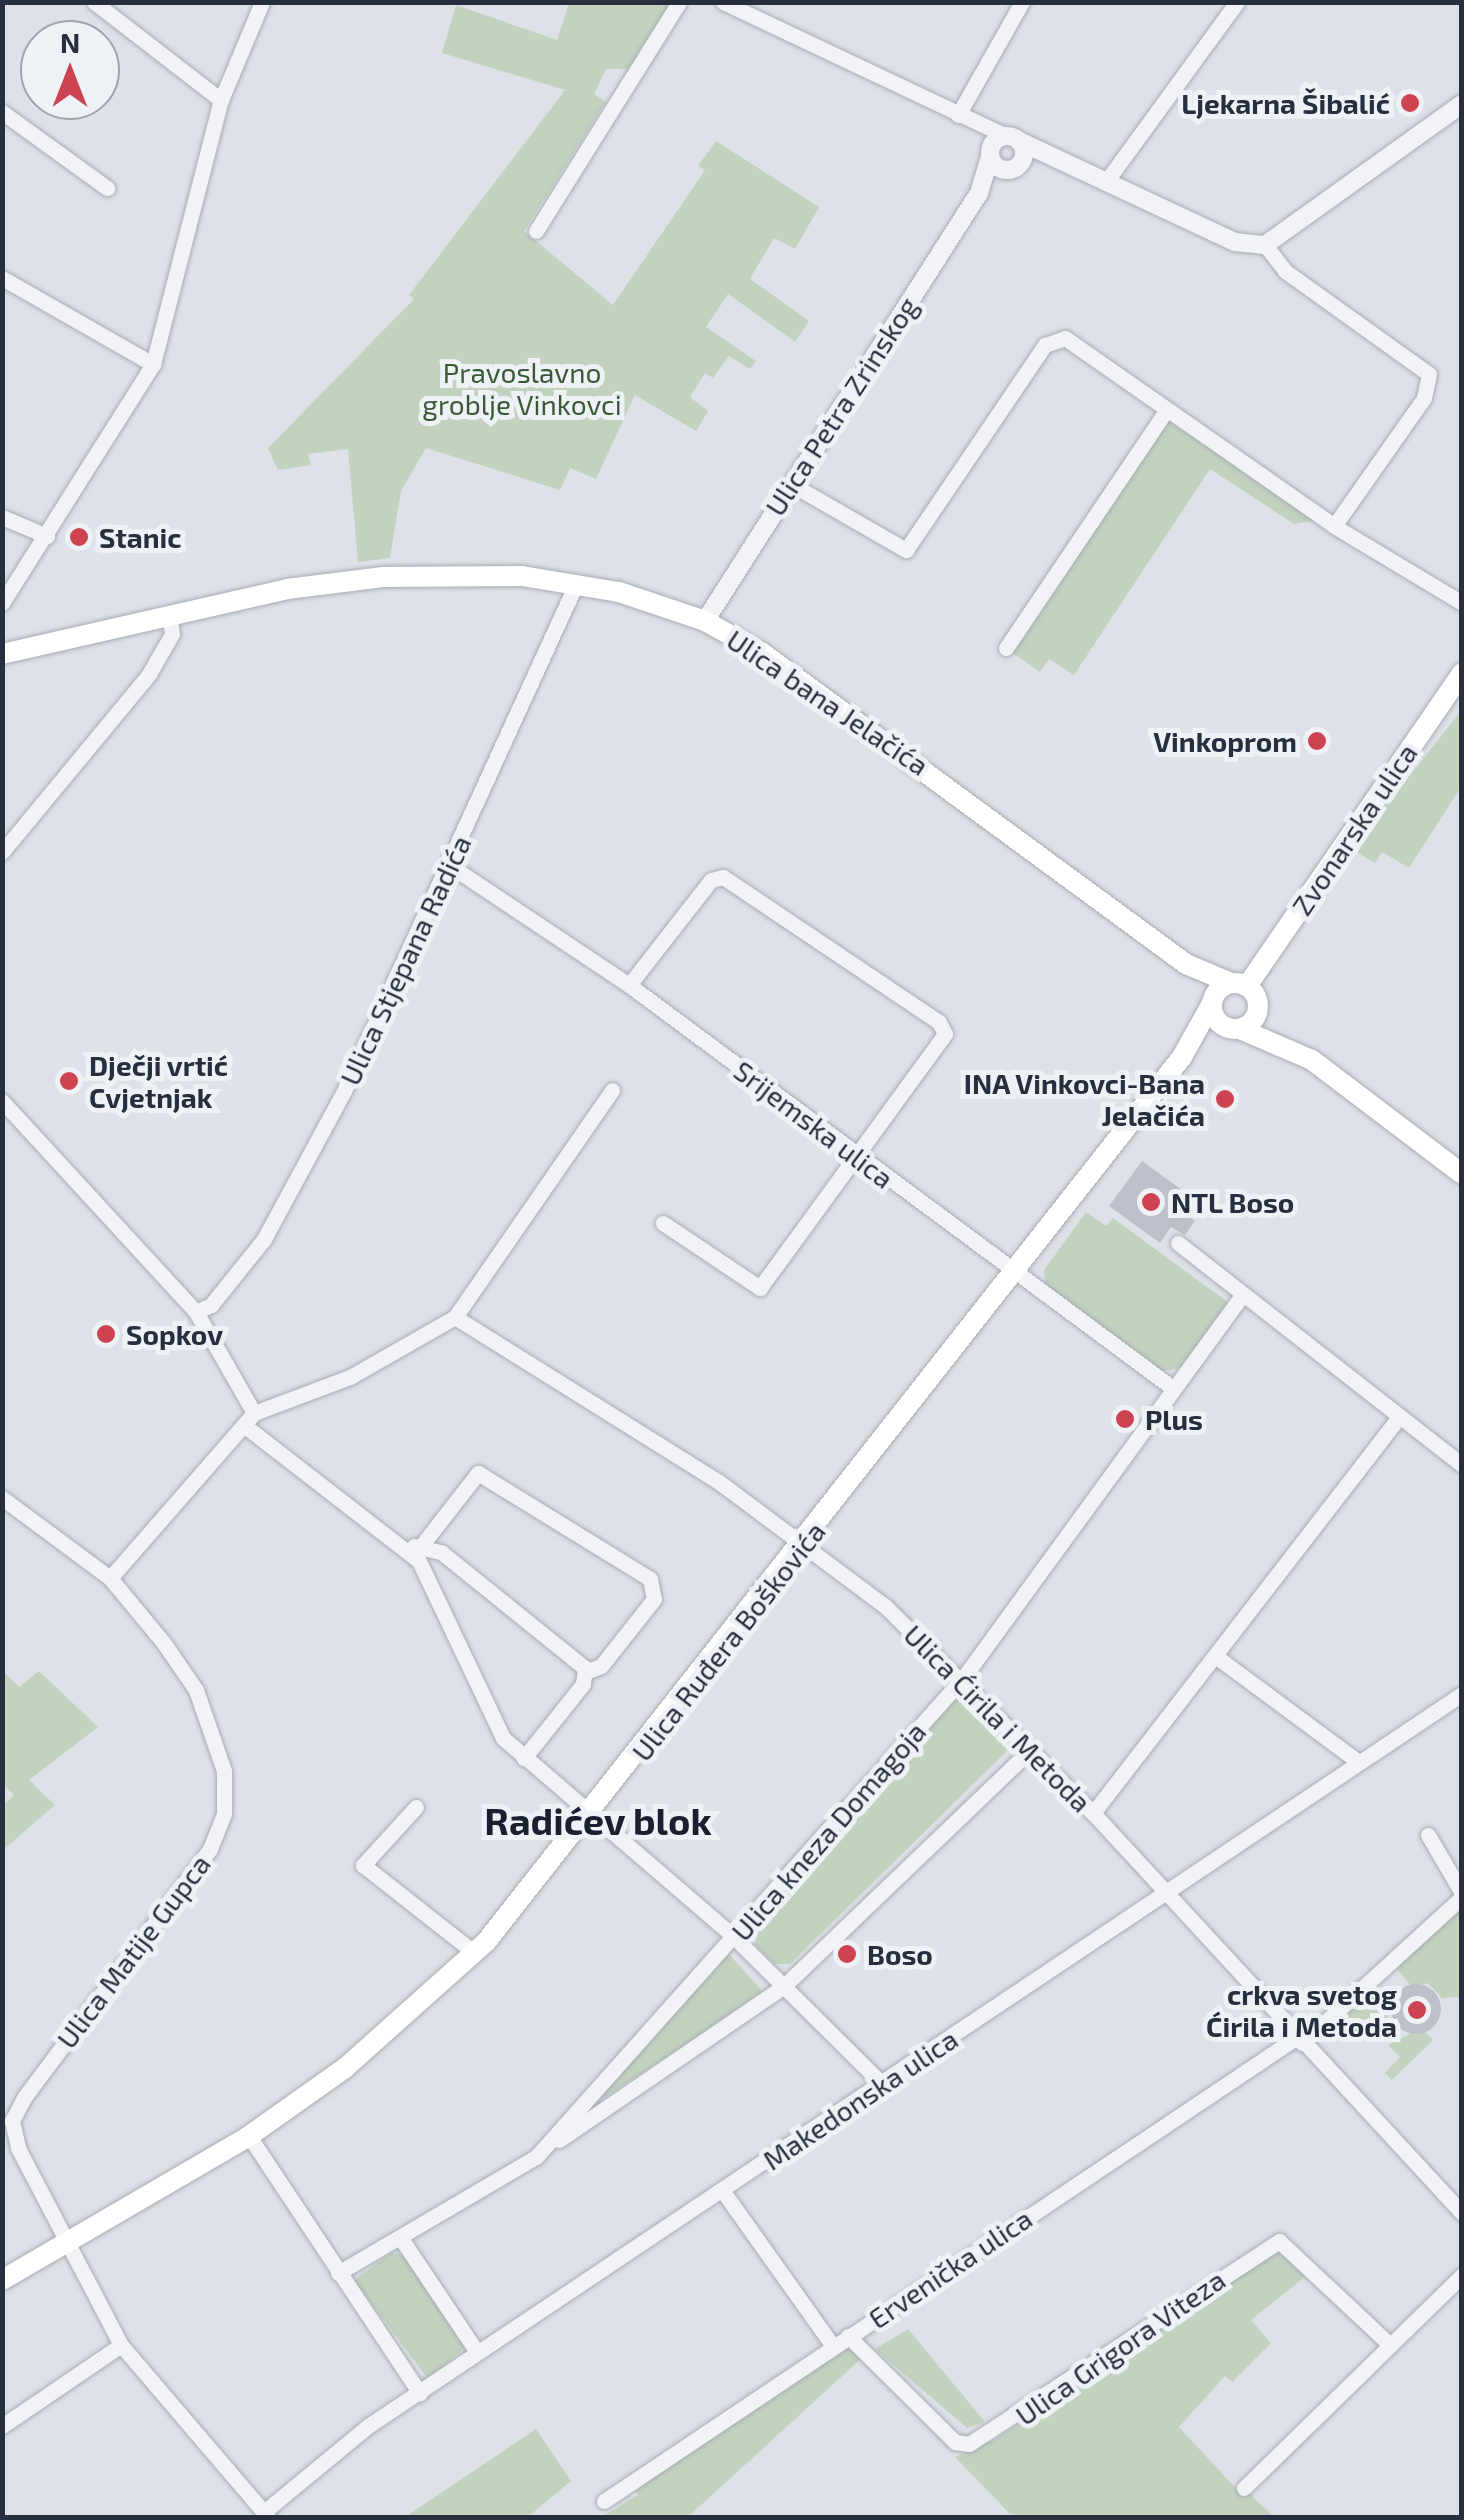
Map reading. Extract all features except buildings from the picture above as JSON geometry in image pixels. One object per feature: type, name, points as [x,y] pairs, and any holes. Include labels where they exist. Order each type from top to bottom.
[{"type":"main road","name":"Ulica bana Jelačića","points":[[2,654],[170,620],[287,590],[395,576],[522,576],[576,584],[705,620],[855,715],[1186,964],[1239,984],[1312,1060],[1462,1174]]},
{"type":"main road","name":"Zvonarska ulica","points":[[1239,984],[1462,673]]},
{"type":"main road","name":"Ulica bana Jelačića","points":[[1186,964],[1212,1001],[1220,1024],[1312,1060]]},
{"type":"main road","points":[[1212,1001],[1239,984]]},
{"type":"main road","name":"Ulica Ruđera Boškovića","points":[[2,2280],[249,2136],[345,2068],[475,1953],[592,1817],[1009,1272],[1182,1058],[1212,1001]]},
{"type":"main road","points":[[1237,1029],[1258,1005]]},
{"type":"main road","name":"Ulica Ruđera Boškovića","points":[[1182,1058],[1237,1029]]},
{"type":"street","points":[[94,2],[221,100]]},
{"type":"street","points":[[2,603],[153,364],[221,100],[262,2]]},
{"type":"street","points":[[536,230],[678,2]]},
{"type":"street","points":[[723,2],[1013,138],[1061,165],[1235,242],[1265,245],[1462,104]]},
{"type":"street","points":[[964,118],[1022,2]]},
{"type":"street","points":[[1105,183],[1237,2]]},
{"type":"street","points":[[2,112],[107,188]]},
{"type":"street","points":[[964,118],[990,156],[1012,169],[1061,165]]},
{"type":"street","points":[[990,156],[1013,138]]},
{"type":"street","points":[[1012,169],[1013,138]]},
{"type":"street","name":"Ulica Petra Zrinskog","points":[[705,620],[979,193],[990,156]]},
{"type":"street","name":"Ulica Petra Zrinskog","points":[[979,193],[1012,169]]},
{"type":"street","points":[[1265,245],[1285,270],[1428,374],[1424,398],[1334,526]]},
{"type":"street","points":[[2,278],[153,364]]},
{"type":"street","points":[[791,484],[906,550],[1056,337],[1334,526],[1462,603]]},
{"type":"street","points":[[1006,648],[1166,410]]},
{"type":"street","points":[[2,518],[47,536]]},
{"type":"street","name":"Ulica Stjepana Radića","points":[[196,1312],[211,1305],[264,1239],[450,865],[576,584]]},
{"type":"street","points":[[2,852],[148,674],[172,634],[170,620]]},
{"type":"street","name":"Srijemska ulica","points":[[450,865],[630,985],[1009,1272],[1174,1390]]},
{"type":"street","points":[[630,985],[711,880],[723,877],[939,1022],[943,1044],[760,1288],[663,1223]]},
{"type":"street","points":[[110,1578],[250,1420],[350,1377],[455,1317],[612,1090]]},
{"type":"street","points":[[2,1102],[196,1312],[250,1420],[413,1547],[493,1724],[524,1758],[784,1984],[884,2086]]},
{"type":"street","points":[[1178,1243],[1462,1465]]},
{"type":"street","name":"Ulica kneza Domagoja","points":[[536,2157],[963,1678],[1242,1296]]},
{"type":"street","name":"Ulica Ćirila i Metoda","points":[[455,1317],[804,1544],[963,1678],[1093,1812],[1462,2213]]},
{"type":"street","points":[[1093,1812],[1218,1658],[1399,1417]]},
{"type":"street","points":[[413,1547],[478,1473],[650,1580],[654,1598],[602,1666],[585,1672],[524,1758]]},
{"type":"street","name":"Ulica Matije Gupca","points":[[2,1498],[110,1578],[196,1690],[216,1734],[224,1814],[210,1849],[7,2118],[18,2148],[72,2240],[121,2345],[267,2514]]},
{"type":"street","points":[[413,1547],[442,1552],[585,1672]]},
{"type":"street","points":[[1218,1658],[1356,1760]]},
{"type":"street","name":"Makedonska ulica","points":[[267,2514],[318,2462],[477,2352],[884,2086],[1164,1890],[1356,1760],[1462,1694]]},
{"type":"street","name":"Ulica kneza Domagoja","points":[[338,2273],[536,2157],[784,1984],[1030,1750]]},
{"type":"street","points":[[416,1807],[363,1865],[475,1953]]},
{"type":"street","points":[[1428,1835],[1462,1895]]},
{"type":"street","name":"Ervenička ulica","points":[[604,2501],[832,2344],[1300,2040],[1462,1895]]},
{"type":"street","points":[[249,2136],[420,2393]]},
{"type":"street","points":[[722,2190],[832,2344]]},
{"type":"street","points":[[400,2237],[477,2352]]},
{"type":"street","name":"Ulica Grigora Viteza","points":[[848,2336],[955,2442],[969,2444],[1279,2241],[1390,2344]]},
{"type":"street","points":[[1244,2488],[1462,2274]]},
{"type":"street","points":[[2,2426],[121,2345]]},
{"type":"green space","name":"Pravoslavno groblje Vinkovci","points":[[569,3],[672,3],[630,69],[606,69],[594,94],[606,102],[524,231],[613,305],[705,170],[698,166],[716,141],[819,207],[795,249],[774,238],[750,279],[809,321],[795,342],[728,294],[706,327],[756,361],[750,369],[729,356],[713,378],[705,373],[690,397],[708,411],[696,431],[635,395],[596,479],[570,468],[560,490],[426,448],[401,491],[390,558],[358,562],[348,449],[308,454],[311,465],[278,470],[268,448],[414,299],[409,295],[565,90],[442,53],[456,5],[557,40]]},
{"type":"green space","points":[[1168,421],[1318,520],[1294,524],[1210,469],[1074,675],[1049,659],[1040,672],[1010,651]]},
{"type":"green space","points":[[1461,711],[1461,787],[1409,868],[1382,852],[1375,863],[1352,849]]},
{"type":"green space","points":[[1086,1212],[1106,1226],[1113,1218],[1229,1303],[1181,1368],[1162,1371],[1045,1285],[1044,1270]]},
{"type":"green space","points":[[2,1670],[19,1687],[39,1671],[98,1727],[29,1780],[55,1805],[3,1850],[3,1805],[14,1795],[3,1784]]},
{"type":"green space","points":[[959,1692],[1013,1745],[790,1964],[774,1964],[755,1945],[757,1929]]},
{"type":"green space","points":[[1461,1904],[1461,1997],[1442,1998],[1428,1983],[1413,1988],[1394,1966]]},
{"type":"green space","points":[[728,1953],[764,1993],[605,2097],[602,2090]]},
{"type":"green space","points":[[1378,1986],[1388,2017],[1376,2029],[1325,2036]]},
{"type":"green space","points":[[1421,2028],[1433,2040],[1392,2080],[1385,2073],[1400,2057],[1388,2045]]},
{"type":"green space","points":[[1280,2247],[1311,2272],[1251,2320],[1271,2343],[1232,2382],[1225,2376],[1179,2427],[1243,2496],[1248,2492],[1274,2517],[1023,2517],[1009,2513],[955,2457],[996,2439]]},
{"type":"green space","points":[[391,2253],[402,2254],[467,2346],[428,2379],[354,2280]]},
{"type":"green space","points":[[908,2329],[985,2422],[967,2428],[875,2349]]},
{"type":"green space","points":[[846,2345],[863,2357],[688,2517],[600,2518],[638,2495],[634,2486]]},
{"type":"green space","points":[[536,2429],[571,2481],[528,2517],[405,2517]]},
{"type":"place","name":"Ljekarna Šibalić","points":[[1410,103]]},
{"type":"place","name":"Stanic","points":[[79,537]]},
{"type":"place","name":"Vinkoprom","points":[[1317,741]]},
{"type":"place","name":"Dječji vrtić Cvjetnjak","points":[[69,1081]]},
{"type":"place","name":"INA Vinkovci-Bana Jelačića","points":[[1225,1099]]},
{"type":"place","name":"NTL Boso","points":[[1151,1202]]},
{"type":"place","name":"Sopkov","points":[[106,1334]]},
{"type":"place","name":"Plus","points":[[1125,1419]]},
{"type":"place","name":"Boso","points":[[847,1954]]},
{"type":"place","name":"crkva svetog Ćirila i Metoda","points":[[1417,2010]]},
{"type":"district","name":"Radićev blok","points":[[598,1821]]}]
